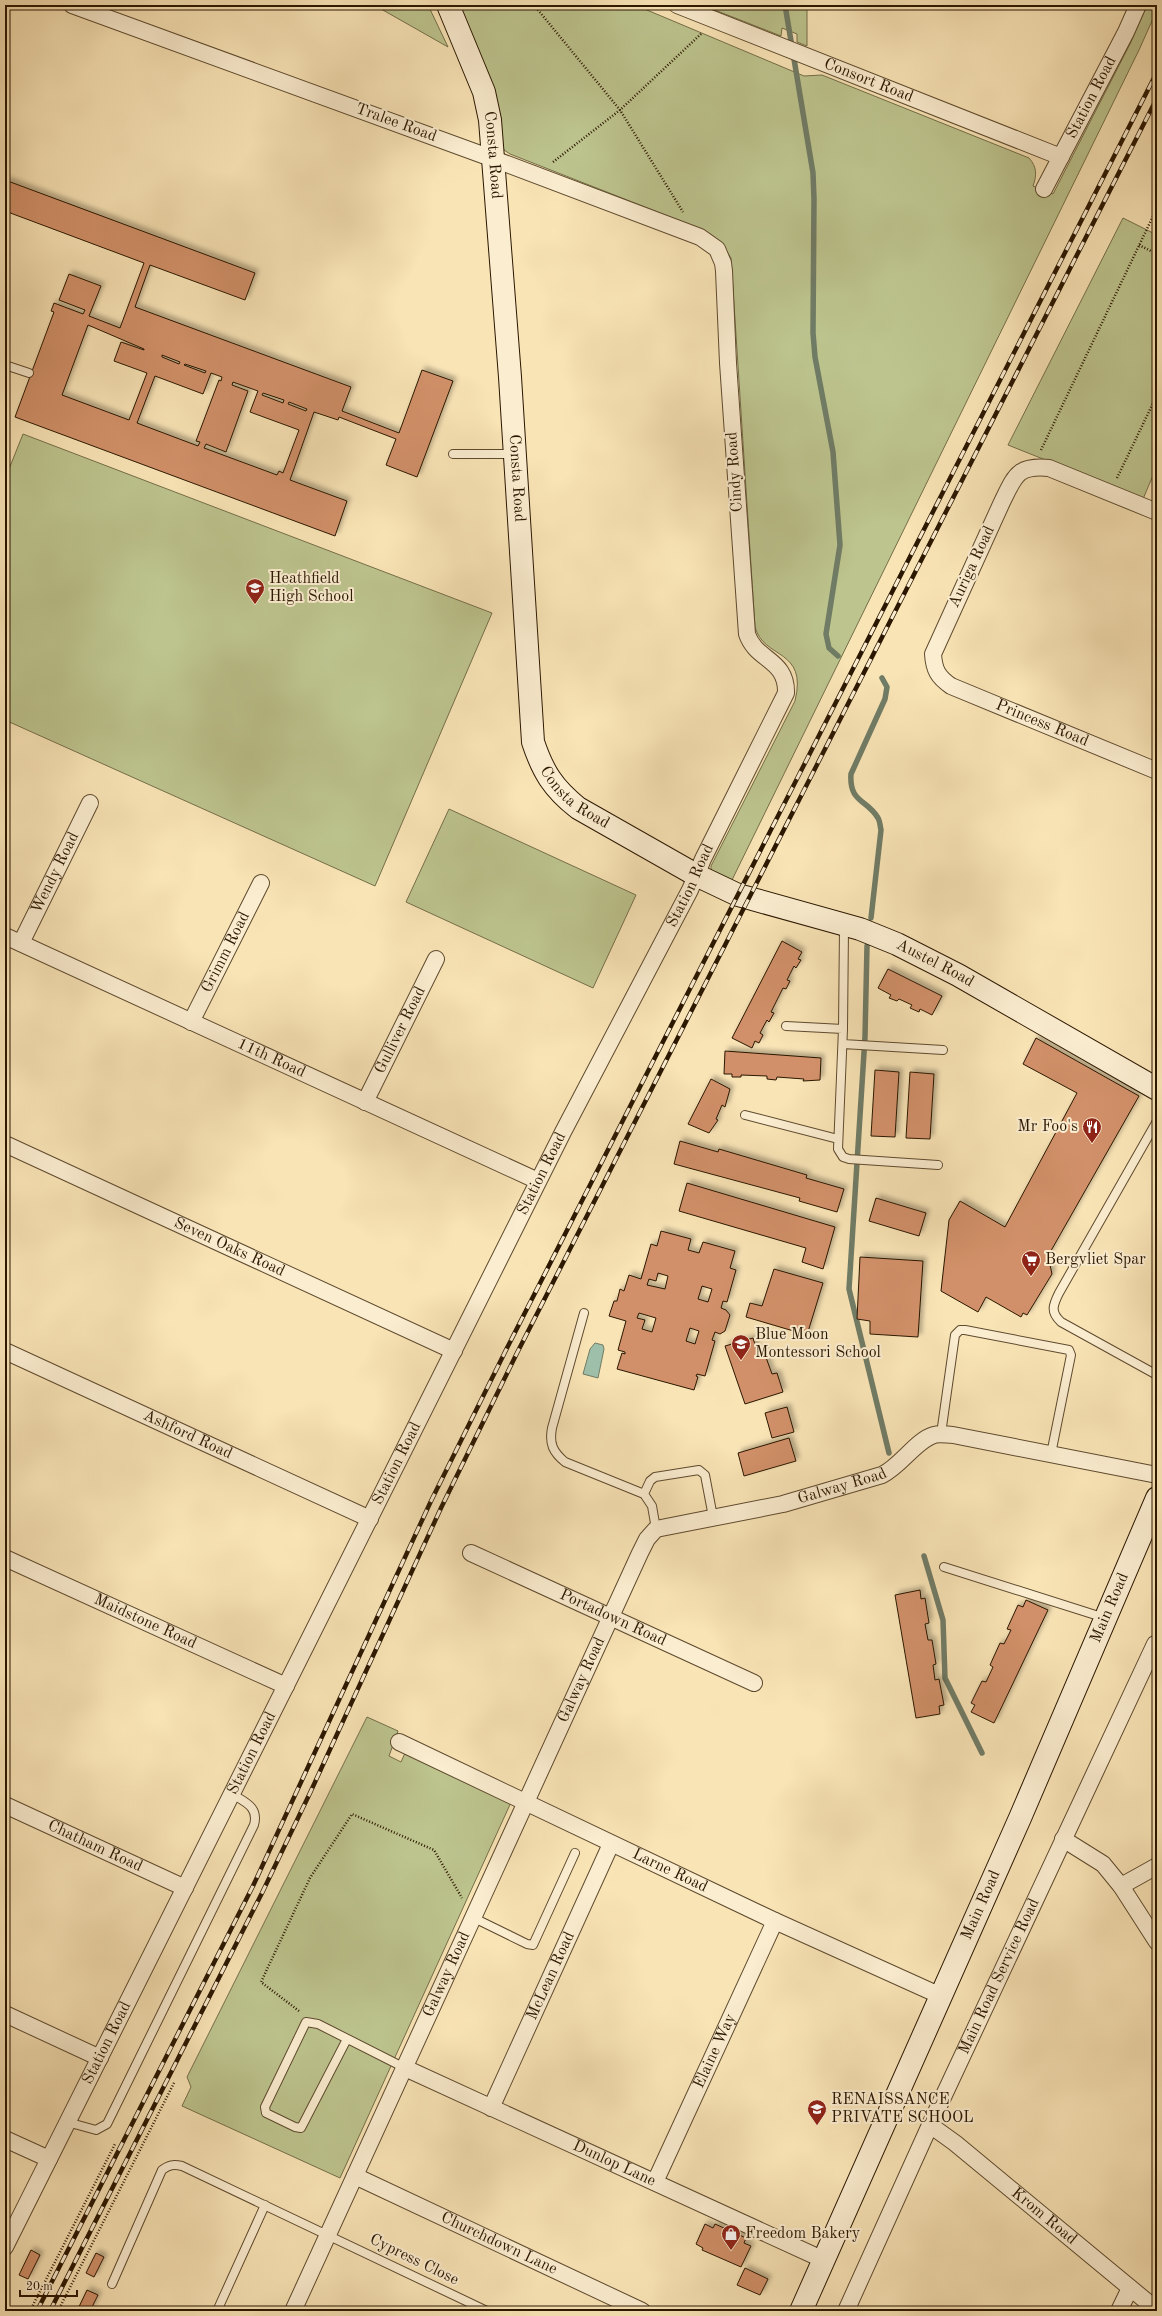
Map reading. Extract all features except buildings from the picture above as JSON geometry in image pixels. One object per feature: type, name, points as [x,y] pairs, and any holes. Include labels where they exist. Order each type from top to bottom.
[{"type":"street","name":"Tralee Road","points":[[72,5],[537,175],[700,237],[717,249]]},
{"type":"street","name":"Consta Road","points":[[448,5],[484,92],[490,120],[491,158],[515,454],[533,742],[541,766],[561,794],[578,808],[696,875]]},
{"type":"street","name":"Consort Road","points":[[677,5],[772,44],[1061,157]]},
{"type":"street","name":"Station Road","points":[[1044,189],[1123,38],[1138,5]]},
{"type":"street","name":"Cindy Road","points":[[717,249],[723,263],[724,271],[728,363],[747,634],[755,649],[780,668],[786,681]]},
{"type":"street","points":[[1027,468],[1065,473],[1157,512]]},
{"type":"street","name":"Auriga Road","points":[[934,666],[933,654],[939,636],[1013,480],[1027,468]]},
{"type":"street","name":"Princess Road","points":[[934,666],[940,678],[951,686],[1157,771]]},
{"type":"street","name":"Station Road","points":[[5,2247],[538,1181],[696,875],[784,699],[786,681]]},
{"type":"street","name":"Wendy Road","points":[[21,943],[90,803]]},
{"type":"street","name":"Austel Road","points":[[696,875],[748,899],[860,929],[945,968],[1157,1089]]},
{"type":"street","name":"Grimm Road","points":[[191,1022],[261,883]]},
{"type":"street","name":"11th Road","points":[[5,936],[538,1181]]},
{"type":"street","name":"Gulliver Road","points":[[365,1102],[436,959]]},
{"type":"street","name":"Seven Oaks Road","points":[[5,1144],[454,1351]]},
{"type":"street","name":"Ashford Road","points":[[5,1351],[370,1519]]},
{"type":"street","points":[[941,1434],[1051,1454],[1157,1476]]},
{"type":"street","name":"Galway Road","points":[[293,2311],[647,1539],[656,1529],[783,1504],[882,1475],[893,1469],[930,1436],[941,1434]]},
{"type":"street","name":"Main Road","points":[[801,2311],[941,1996],[1157,1498]]},
{"type":"street","name":"Portadown Road","points":[[471,1553],[754,1683]]},
{"type":"street","name":"Maidstone Road","points":[[5,1558],[286,1686]]},
{"type":"street","name":"Main Road Service Road","points":[[846,2311],[930,2125],[1155,1644]]},
{"type":"street","name":"Larne Road","points":[[399,1742],[775,1921],[941,1996]]},
{"type":"street","name":"Chatham Road","points":[[5,1805],[185,1888]]},
{"type":"street","points":[[1063,1839],[1102,1864],[1121,1886],[1157,1942]]},
{"type":"street","name":"McLean Road","points":[[491,2108],[611,1844]]},
{"type":"street","points":[[1121,1886],[1157,1866]]},
{"type":"street","name":"Elaine Way","points":[[655,2182],[775,1921]]},
{"type":"street","points":[[5,2014],[100,2058]]},
{"type":"street","name":"Dunlop Lane","points":[[405,2068],[824,2260]]},
{"type":"street","name":"Krom Road","points":[[930,2125],[955,2143],[1157,2310]]},
{"type":"street","points":[[5,2139],[49,2159]]},
{"type":"street","name":"Churchdown Lane","points":[[355,2176],[642,2311]]},
{"type":"street","points":[[1119,2311],[1130,2288]]},
{"type":"lane","points":[[5,365],[29,373]]},
{"type":"lane","points":[[453,454],[515,454]]},
{"type":"lane","points":[[860,929],[843,1030],[838,1139],[840,1153],[848,1159],[938,1165]]},
{"type":"lane","points":[[786,1026],[843,1030]]},
{"type":"lane","points":[[843,1044],[943,1050]]},
{"type":"lane","points":[[745,1115],[838,1139]]},
{"type":"lane","points":[[1157,1121],[1059,1292],[1053,1309],[1055,1316],[1061,1322],[1157,1375]]},
{"type":"lane","points":[[584,1313],[552,1428],[552,1446],[557,1455],[566,1462],[644,1494],[652,1506],[656,1529]]},
{"type":"lane","points":[[941,1434],[954,1335],[960,1330],[964,1330],[1069,1350],[1071,1355],[1051,1454]]},
{"type":"lane","points":[[644,1494],[650,1481],[655,1477],[699,1470],[705,1475],[713,1517]]},
{"type":"lane","points":[[944,1567],[1105,1618]]},
{"type":"lane","points":[[67,2122],[96,2130],[107,2124],[254,1825],[256,1816],[252,1807],[232,1794]]},
{"type":"lane","points":[[474,1918],[527,1944],[533,1945],[575,1853]]},
{"type":"lane","points":[[347,2039],[301,2128],[295,2127],[268,2115],[264,2110],[265,2107],[306,2022],[312,2022],[347,2039],[405,2068]]},
{"type":"lane","name":"Cypress Close","points":[[112,2284],[162,2170],[168,2166],[182,2166],[487,2311]]},
{"type":"lane","points":[[217,2311],[265,2205]]},
{"type":"path","points":[[534,5],[620,110],[700,237]]},
{"type":"path","points":[[537,175],[620,110],[716,21]]},
{"type":"path","points":[[1027,468],[1157,208]]},
{"type":"path","points":[[1139,245],[1157,254]]},
{"type":"path","points":[[1110,492],[1157,396]]},
{"type":"path","points":[[312,2022],[261,1982],[310,1878],[352,1814],[434,1850],[474,1918]]},
{"type":"path","points":[[58,2311],[176,2081]]},
{"type":"path","points":[[30,2311],[115,2144]]},
{"type":"green space","points":[[374,5],[428,5],[448,47]]},
{"type":"green space","points":[[458,5],[635,5],[804,76],[822,75],[1029,158],[1036,171],[1033,186],[1053,194],[1130,44],[1147,5],[1157,5],[1156,12],[1139,50],[731,882],[711,870],[711,866],[795,701],[797,684],[796,672],[790,663],[767,645],[760,637],[755,627],[731,258],[720,241],[706,231],[510,154],[504,150]]},
{"type":"green space","points":[[702,5],[807,5],[807,46],[797,42],[797,34],[782,28],[781,36]]},
{"type":"green space","points":[[1123,218],[1157,235],[1157,466],[1143,499],[1008,445]]},
{"type":"green space","points":[[23,434],[492,613],[375,886],[5,720],[5,479]]},
{"type":"green space","points":[[449,809],[636,895],[593,988],[406,902]]},
{"type":"green space","points":[[367,1717],[398,1731],[389,1756],[401,1762],[406,1751],[513,1798],[340,2178],[182,2106],[191,2087],[187,2077]]},
{"type":"shaded area","points":[[595,1343],[603,1345],[604,1349],[598,1378],[583,1374],[590,1349]]},
{"type":"waterway","points":[[785,5],[813,173],[813,333],[815,357],[833,452],[840,545],[826,634],[829,648],[838,656]]},
{"type":"waterway","points":[[871,918],[881,830],[880,822],[874,812],[856,796],[851,783],[851,774],[885,699],[887,687],[882,678]]},
{"type":"waterway","points":[[867,946],[865,1037],[849,1289],[889,1453]]},
{"type":"waterway","points":[[924,1556],[943,1620],[945,1678],[982,1753]]},
{"type":"railway","points":[[37,2311],[253,1886],[431,1501],[507,1348],[1157,72]]},
{"type":"railway","points":[[50,2311],[262,1893],[310,1793],[441,1508],[517,1353],[1157,98]]},
{"type":"place","name":"Heathfield High School","points":[[255,605]]},
{"type":"place","name":"Mr Foo's","points":[[1092,1144]]},
{"type":"place","name":"Bergvliet Spar","points":[[1031,1277]]},
{"type":"place","name":"Blue Moon Montessori School","points":[[741,1361]]},
{"type":"place","name":"RENAISSANCE PRIVATE SCHOOL","points":[[817,2126]]},
{"type":"place","name":"Freedom Bakery","points":[[731,2251]]}]
